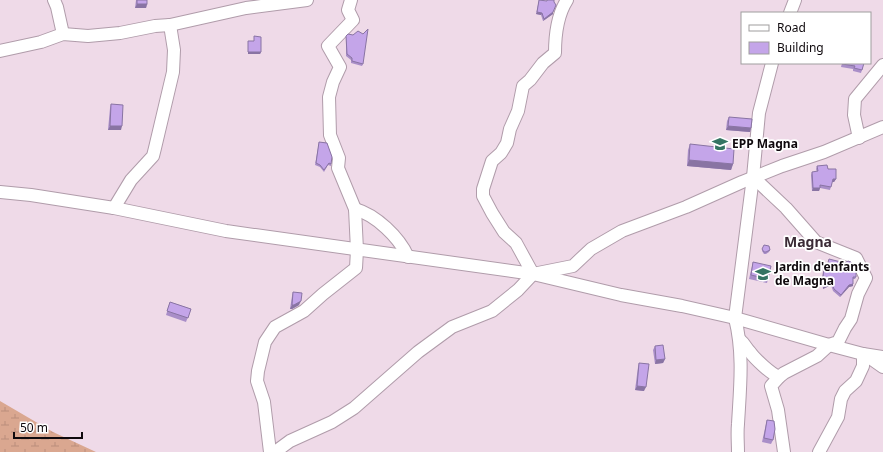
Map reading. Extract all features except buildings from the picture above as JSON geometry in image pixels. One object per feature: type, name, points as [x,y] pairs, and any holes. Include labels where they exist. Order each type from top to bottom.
[{"type":"street","points":[[54,0],[63,34]]},
{"type":"street","points":[[273,0],[301,1]]},
{"type":"street","points":[[270,452],[264,402],[257,381],[265,342],[275,327],[304,311],[356,268],[357,250],[354,208],[338,168],[339,158],[330,135],[330,97],[333,82],[340,67],[328,46],[334,38],[353,20],[348,10],[351,0]]},
{"type":"street","points":[[533,274],[516,243],[504,232],[492,214],[483,196],[483,189],[492,161],[507,143],[510,128],[518,111],[523,86],[554,53],[562,12],[567,0]]},
{"type":"street","points":[[790,12],[795,0]]},
{"type":"street","points":[[0,51],[41,42],[63,34],[88,36],[120,33],[155,26],[170,25],[246,8],[301,1]]},
{"type":"street","points":[[114,208],[131,180],[153,156],[173,72],[174,50],[170,25]]},
{"type":"street","points":[[738,452],[738,425],[742,376],[740,340],[736,318],[759,113],[772,64]]},
{"type":"street","points":[[859,138],[854,115],[855,99],[883,65]]},
{"type":"street","points":[[275,452],[290,440],[332,422],[354,408],[418,352],[452,327],[492,311],[518,290],[533,274],[573,266],[591,249],[622,231],[686,206],[753,177],[824,152],[883,127]]},
{"type":"street","points":[[753,177],[786,208],[816,242],[856,258],[866,278],[858,294],[851,319],[838,342],[829,345],[817,356],[779,377],[770,386],[778,410],[784,452]]},
{"type":"street","points":[[0,192],[31,195],[114,208],[226,232],[533,274],[621,295],[736,318],[829,345],[883,357]]},
{"type":"street","points":[[354,208],[365,212],[383,226],[398,241],[408,257]]},
{"type":"street","points":[[740,340],[746,344],[748,350],[756,360],[774,375],[779,377]]},
{"type":"street","points":[[864,354],[883,367]]},
{"type":"street","points":[[818,452],[838,417],[841,398],[845,391],[856,381],[863,366],[864,354]]},
{"type":"green space","points":[[0,401],[53,432],[96,452],[0,452]]},
{"type":"place","name":"EPP Magna","points":[[720,144]]},
{"type":"place","name":"Jardin d'enfants de Magna","points":[[763,274]]},
{"type":"district","name":"Magna","points":[[808,242]]}]
